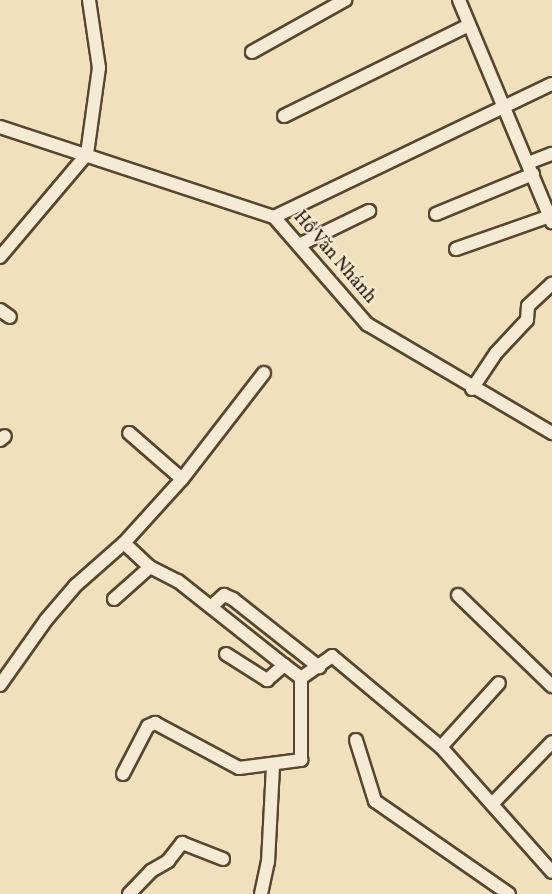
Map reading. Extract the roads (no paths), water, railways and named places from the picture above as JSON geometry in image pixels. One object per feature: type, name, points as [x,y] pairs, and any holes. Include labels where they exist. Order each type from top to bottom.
[{"type":"street","points":[[0,257],[87,154],[99,68],[89,0]]},
{"type":"street","points":[[252,52],[345,0]]},
{"type":"street","points":[[456,249],[551,219],[459,0]]},
{"type":"street","points":[[284,116],[469,25]]},
{"type":"street","points":[[274,217],[552,84]]},
{"type":"street","name":"Hồ Văn Nhánh","points":[[0,127],[274,217],[367,324],[472,389],[552,433]]},
{"type":"street","points":[[436,214],[531,169],[552,154]]},
{"type":"street","points":[[299,245],[369,211]]},
{"type":"street","points":[[472,389],[496,353],[527,320],[528,306],[552,284]]},
{"type":"street","points":[[2,678],[68,595],[124,543],[182,479],[264,373]]},
{"type":"street","points":[[129,432],[182,479]]},
{"type":"street","points":[[124,543],[150,567],[178,581],[301,678]]},
{"type":"street","points":[[114,599],[150,567]]},
{"type":"street","points":[[211,607],[224,595],[233,599],[319,667]]},
{"type":"street","points":[[458,595],[552,686]]},
{"type":"street","points":[[226,654],[267,680],[284,665]]},
{"type":"street","points":[[301,678],[332,656],[441,747],[552,872]]},
{"type":"street","points":[[123,774],[148,726],[155,723],[228,765],[239,768],[298,761],[303,756],[301,678]]},
{"type":"street","points":[[441,747],[499,683]]},
{"type":"street","points":[[356,741],[375,801],[509,894]]},
{"type":"street","points":[[492,804],[552,742]]},
{"type":"street","points":[[261,894],[268,862],[273,765]]},
{"type":"street","points":[[129,894],[151,871],[168,861],[182,843],[223,859]]}]
